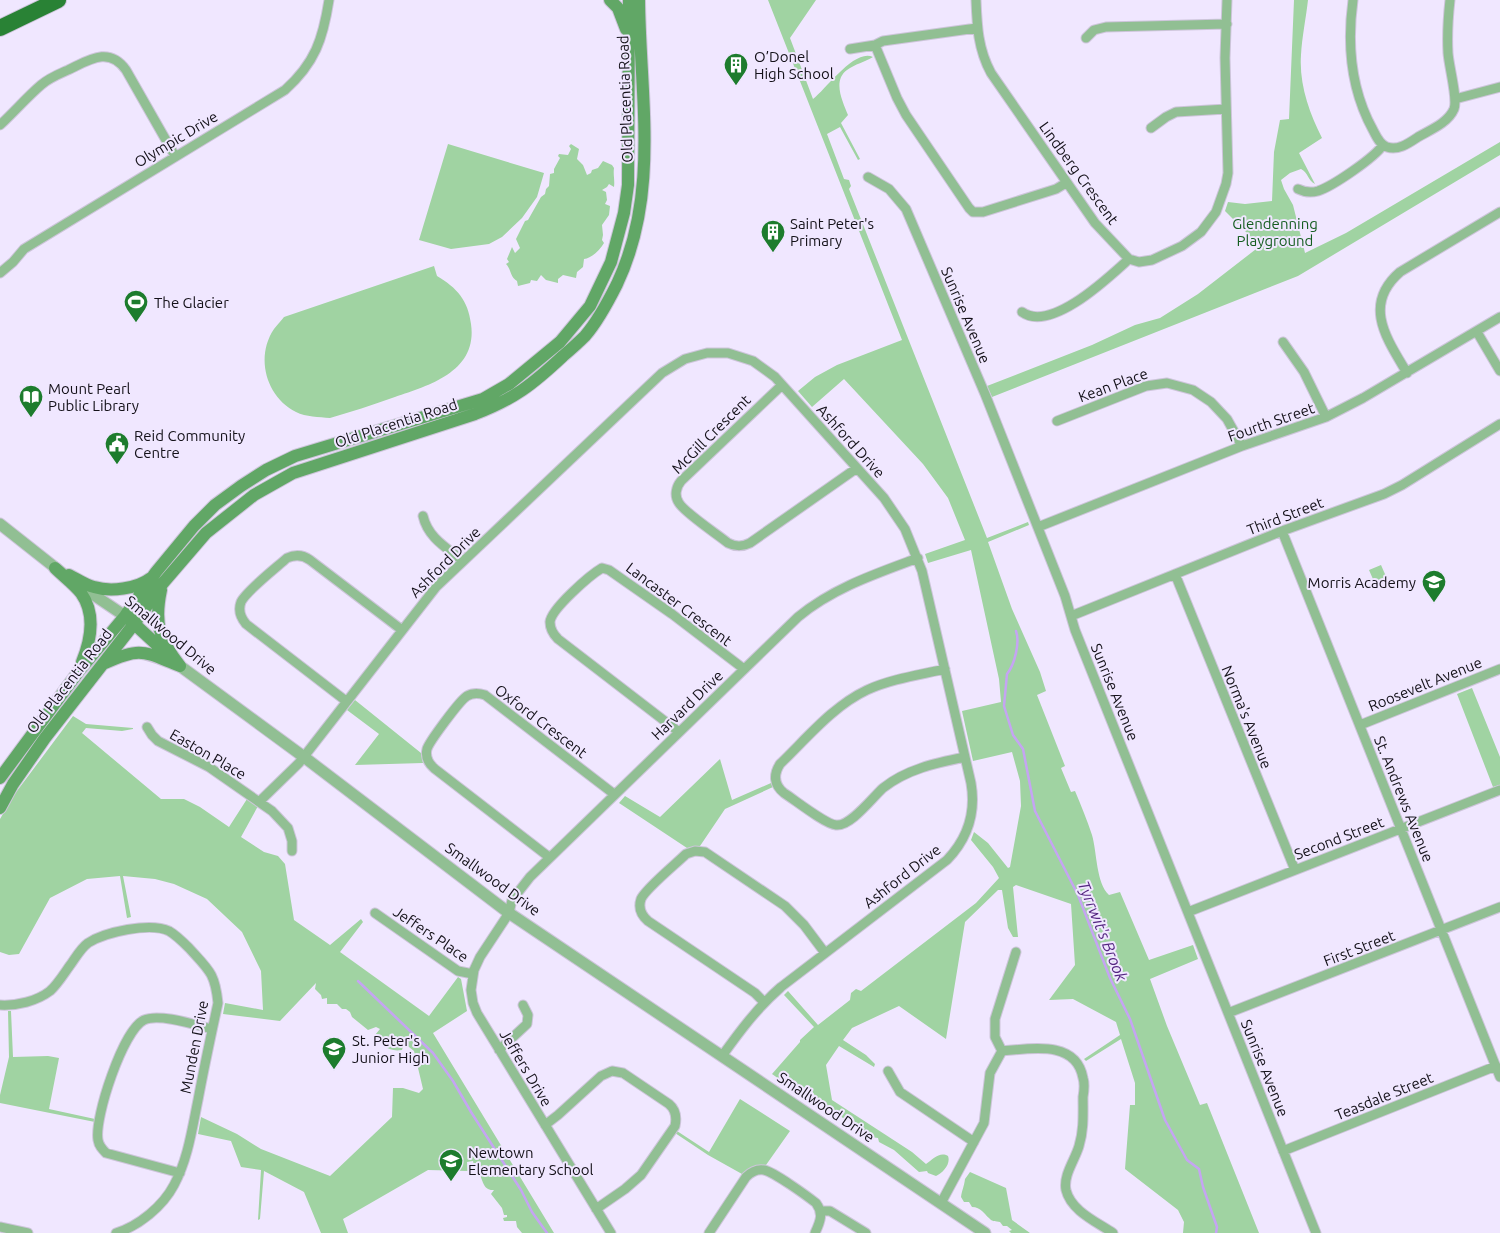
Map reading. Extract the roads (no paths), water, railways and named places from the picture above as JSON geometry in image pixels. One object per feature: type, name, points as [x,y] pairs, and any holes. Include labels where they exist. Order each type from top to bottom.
[{"type":"highway","points":[[0,28],[58,0]]},
{"type":"main road","points":[[610,0],[618,8],[628,34]]},
{"type":"main road","name":"Old Placentia Road","points":[[0,808],[12,784],[45,738],[103,664],[130,620],[194,526],[215,505],[266,470],[295,456],[483,398],[509,384],[560,342],[590,306],[611,262],[624,214],[629,154],[628,0]]},
{"type":"main road","name":"Old Placentia Road","points":[[159,578],[206,533],[254,495],[293,473],[496,406],[535,382],[585,336],[599,318],[626,265],[641,206],[646,146],[639,0]]},
{"type":"main road","points":[[639,22],[646,0]]},
{"type":"main road","points":[[55,568],[92,587],[107,590],[133,586],[159,578],[157,617],[165,647],[180,666]]},
{"type":"main road","points":[[55,568],[80,592],[87,603],[90,619],[90,636],[79,671]]},
{"type":"main road","name":"Old Placentia Road","points":[[0,778],[79,671],[130,620]]},
{"type":"main road","name":"Smallwood Drive","points":[[130,620],[180,666]]},
{"type":"main road","points":[[103,664],[130,653],[144,652],[180,666]]},
{"type":"street","name":"Olympic Drive","points":[[0,273],[24,249],[285,90],[300,76],[312,59],[326,21],[329,0]]},
{"type":"street","name":"Lindberg Crescent","points":[[976,0],[977,28],[981,50],[991,72],[1095,223],[1129,259]]},
{"type":"street","points":[[1022,312],[1029,316],[1050,315],[1091,293],[1129,259],[1139,262],[1166,255],[1201,232],[1211,220],[1219,204],[1227,179],[1225,58],[1227,0]]},
{"type":"street","points":[[1353,0],[1350,39],[1354,75],[1371,127],[1383,145],[1394,148],[1402,146],[1446,120],[1452,113],[1455,99],[1448,44],[1450,0]]},
{"type":"street","points":[[1086,38],[1094,30],[1106,27],[1227,24]]},
{"type":"street","points":[[850,49],[875,45],[883,40],[977,28]]},
{"type":"street","points":[[875,45],[906,115],[971,210],[977,213],[983,212],[1056,189],[1066,183]]},
{"type":"street","points":[[0,125],[45,82],[90,59],[110,57],[119,62],[126,70],[175,156]]},
{"type":"street","points":[[1455,99],[1500,87]]},
{"type":"street","points":[[1150,128],[1176,112],[1226,109]]},
{"type":"street","points":[[1298,189],[1307,192],[1321,190],[1375,155],[1383,145]]},
{"type":"street","name":"Sunrise Avenue","points":[[868,177],[889,189],[906,209],[983,388],[1038,527],[1075,630],[1316,1233]]},
{"type":"street","points":[[1407,373],[1385,335],[1381,323],[1382,298],[1388,284],[1400,272],[1500,212]]},
{"type":"street","name":"Fourth Street","points":[[1038,527],[1242,446],[1326,417],[1364,398],[1478,332],[1500,317]]},
{"type":"street","points":[[1478,332],[1500,372]]},
{"type":"street","points":[[1283,342],[1304,372],[1326,417]]},
{"type":"street","name":"Ashford Drive","points":[[304,757],[431,592],[656,378],[673,365],[700,354],[734,354],[759,364],[782,385],[880,492],[908,536],[918,558],[924,578],[972,790],[973,804],[969,825],[959,846],[943,864],[825,953],[764,1002],[722,1056]]},
{"type":"street","name":"Kean Place","points":[[1057,421],[1146,386],[1167,383],[1193,390],[1211,402],[1227,419],[1242,446]]},
{"type":"street","name":"McGill Crescent","points":[[782,385],[681,481],[677,487],[676,495],[682,508],[728,543],[735,546],[743,546],[857,468]]},
{"type":"street","name":"Third Street","points":[[1071,616],[1282,530],[1388,492],[1500,424]]},
{"type":"street","points":[[423,516],[425,525],[431,535],[463,561]]},
{"type":"street","name":"Smallwood Drive","points":[[0,524],[55,568],[130,620]]},
{"type":"street","name":"St. Andrews Avenue","points":[[1282,530],[1500,1077]]},
{"type":"street","points":[[346,701],[246,624],[240,610],[243,599],[287,558],[303,556],[402,630]]},
{"type":"street","name":"Harvard Drive","points":[[509,913],[512,900],[549,857],[798,617],[825,598],[852,583],[918,558]]},
{"type":"street","name":"Lancaster Crescent","points":[[679,732],[558,640],[552,633],[550,621],[556,610],[592,575],[602,568],[609,570],[672,614],[744,669]]},
{"type":"street","name":"Norma's Avenue","points":[[1175,574],[1294,870]]},
{"type":"street","name":"Smallwood Drive","points":[[180,666],[304,757],[509,913],[985,1233]]},
{"type":"street","points":[[945,669],[882,684],[866,690],[847,702],[831,714],[780,764],[775,774],[776,783],[780,790],[828,822],[840,825],[850,820],[884,788],[904,775],[926,766],[964,757]]},
{"type":"street","name":"Roosevelt Avenue","points":[[1360,725],[1500,669]]},
{"type":"street","name":"Oxford Crescent","points":[[549,857],[428,762],[426,752],[429,743],[463,699],[472,694],[485,695],[614,794]]},
{"type":"street","name":"Easton Place","points":[[147,727],[158,741],[202,763],[260,801],[277,815],[288,828],[292,841],[292,851]]},
{"type":"street","points":[[260,801],[304,757]]},
{"type":"street","name":"Second Street","points":[[1188,912],[1500,790]]},
{"type":"street","points":[[764,1002],[755,993],[648,921],[642,915],[640,904],[643,896],[686,854],[695,851],[705,852],[780,902],[804,925],[825,953]]},
{"type":"street","name":"First Street","points":[[1228,1013],[1500,907]]},
{"type":"street","name":"Jeffers Place","points":[[375,913],[458,971],[473,974]]},
{"type":"street","name":"Jeffers Drive","points":[[509,913],[480,957],[473,974],[471,990],[475,1008],[611,1233]]},
{"type":"street","name":"Munden Drive","points":[[0,1005],[9,1006],[26,1002],[51,990],[81,950],[98,938],[146,927],[168,931],[176,936],[211,972],[216,987],[218,1003],[190,1140],[180,1173],[168,1195],[157,1207],[133,1225],[116,1233]]},
{"type":"street","points":[[1002,1051],[995,1037],[995,1019],[1016,952]]},
{"type":"street","points":[[499,1050],[508,1044],[527,1024],[528,1014],[523,1005]]},
{"type":"street","points":[[180,1173],[106,1153],[100,1147],[98,1139],[99,1122],[113,1070],[121,1050],[131,1033],[141,1022],[155,1018],[212,1029]]},
{"type":"street","points":[[1002,1051],[1039,1048],[1056,1050],[1068,1056],[1079,1066],[1084,1079],[1083,1132],[1067,1175],[1066,1189],[1070,1200],[1078,1209],[1113,1233]]},
{"type":"street","points":[[941,1203],[986,1116],[990,1073],[1002,1051]]},
{"type":"street","name":"Teasdale Street","points":[[1283,1152],[1496,1066]]},
{"type":"street","points":[[545,1125],[601,1076],[612,1071],[623,1073],[674,1109],[676,1117],[675,1126],[645,1170],[625,1189],[596,1208]]},
{"type":"street","points":[[888,1071],[900,1092],[974,1142]]},
{"type":"street","points":[[709,1233],[746,1177],[759,1170],[771,1172],[816,1203],[821,1211],[820,1221],[815,1233]]},
{"type":"street","points":[[821,1211],[830,1211],[866,1233]]},
{"type":"street","points":[[0,1227],[28,1233]]},
{"type":"waterway","name":"Tyrrwit's Brook","points":[[1016,631],[1017,647],[1012,665],[1007,674],[1004,706],[1013,735],[1023,749],[1035,811],[1078,895],[1110,978],[1130,1019],[1165,1120],[1187,1160],[1199,1169],[1203,1187],[1217,1227],[1216,1233]]},
{"type":"waterway","points":[[358,981],[433,1053],[453,1081],[521,1190],[532,1212],[547,1233]]},
{"type":"place","name":"O’Donel High School","points":[[736,86]]},
{"type":"place","name":"Saint Peter's Primary","points":[[773,253]]},
{"type":"place","name":"The Glacier","points":[[136,323]]},
{"type":"place","name":"Mount Pearl Public Library","points":[[31,418]]},
{"type":"place","name":"Reid Community Centre","points":[[117,465]]},
{"type":"place","name":"Morris Academy","points":[[1434,603]]},
{"type":"place","name":"St. Peter's Junior High","points":[[334,1070]]},
{"type":"place","name":"Newtown Elementary School","points":[[451,1182]]},
{"type":"park label","name":"Glendenning Playground","points":[[1275,232]]}]
